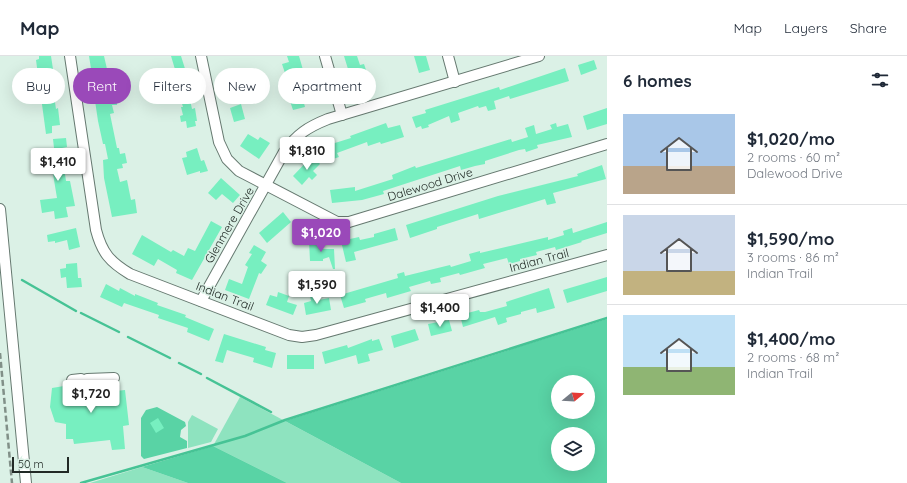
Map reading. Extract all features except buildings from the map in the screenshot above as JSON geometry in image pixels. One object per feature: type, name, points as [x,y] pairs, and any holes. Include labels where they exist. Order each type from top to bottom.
[{"type":"street","name":"Indian Trail","points":[[70,56],[96,230],[103,251],[110,260],[130,274],[289,335],[309,336],[607,255]]},
{"type":"street","name":"Dalewood Drive","points":[[201,56],[216,129],[224,155],[230,164],[239,171],[266,186],[329,218],[343,223],[607,144]]},
{"type":"street","points":[[325,56],[342,115]]},
{"type":"street","points":[[448,56],[455,82]]},
{"type":"street","name":"Glenmere Drive","points":[[201,301],[284,152],[302,132],[314,124],[342,115],[539,56]]},
{"type":"street","points":[[0,209],[26,483]]},
{"type":"street","points":[[80,379],[114,378]]},
{"type":"green space","points":[[607,319],[607,483],[401,483],[285,421]]},
{"type":"green space","points":[[240,397],[401,483],[287,483],[213,446]]},
{"type":"green space","points":[[157,407],[185,422],[186,426],[181,430],[180,437],[187,441],[187,448],[144,459],[141,456],[141,418],[146,410]]},
{"type":"green space","points":[[192,415],[218,429],[211,442],[188,448],[188,422]]},
{"type":"green space","points":[[213,446],[287,483],[188,483],[142,467]]},
{"type":"green space","points":[[142,467],[188,483],[90,483]]},
{"type":"waterway","points":[[22,280],[76,311]]},
{"type":"waterway","points":[[81,313],[119,332]]},
{"type":"waterway","points":[[81,483],[245,436],[285,420],[607,318]]},
{"type":"waterway","points":[[128,337],[170,358]]},
{"type":"waterway","points":[[179,363],[201,374]]},
{"type":"waterway","points":[[207,378],[271,412]]},
{"type":"railway","points":[[0,353],[12,483]]}]
